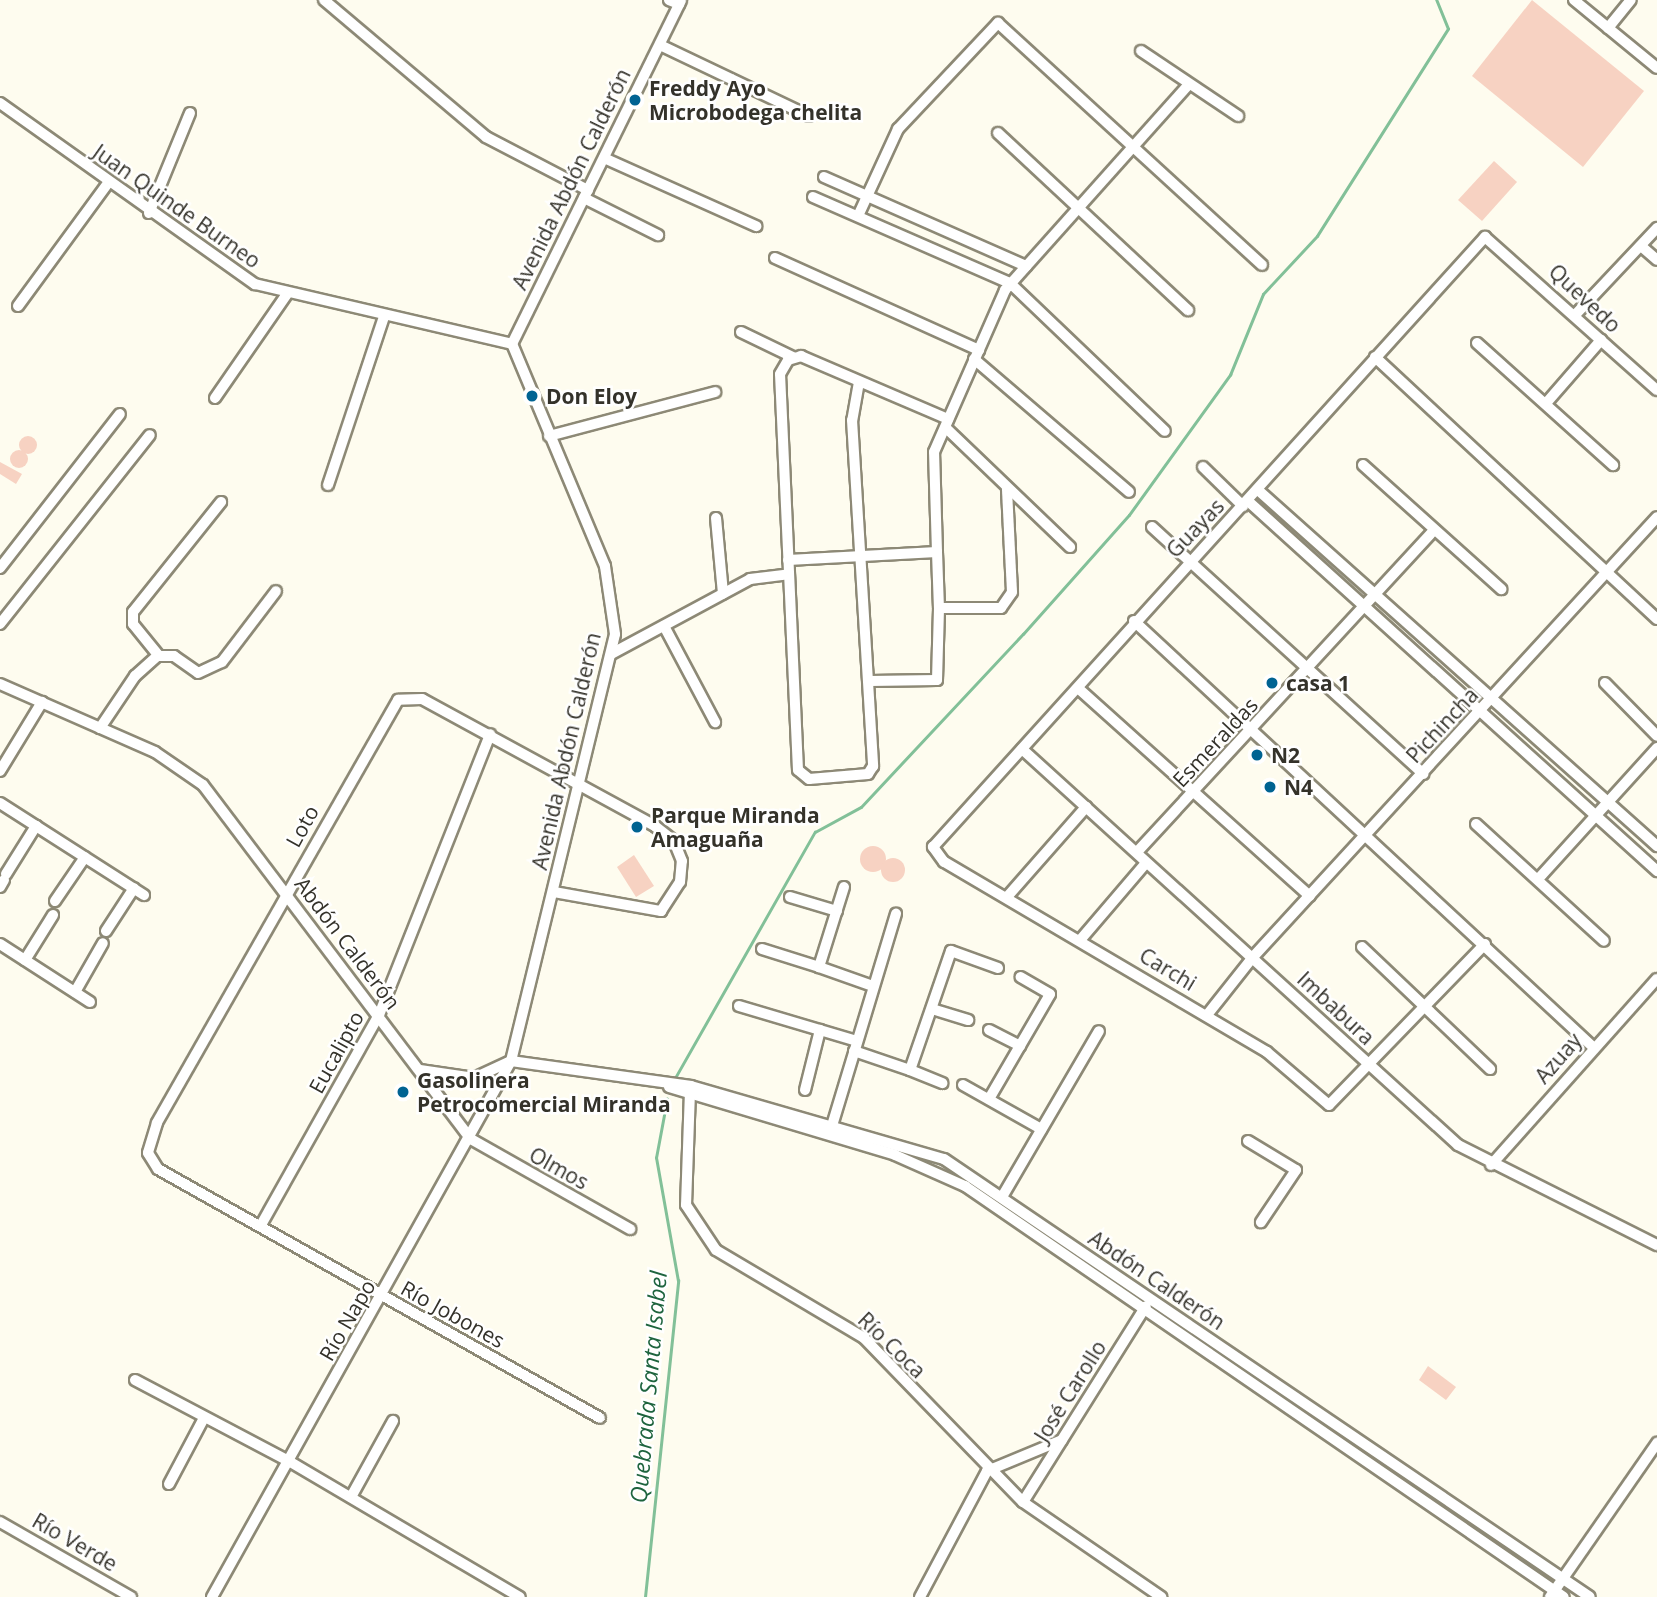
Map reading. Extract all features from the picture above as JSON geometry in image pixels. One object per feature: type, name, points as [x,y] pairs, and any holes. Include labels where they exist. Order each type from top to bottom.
[{"type":"street","points":[[324,0],[486,137],[658,235]]},
{"type":"street","points":[[1574,0],[1657,68]]},
{"type":"street","points":[[1608,28],[1631,0]]},
{"type":"street","name":"Avenida Abdón Calderón","points":[[511,1061],[611,654],[614,607],[605,566],[512,344],[660,45],[677,1]]},
{"type":"street","points":[[858,216],[898,129],[998,23],[1262,265]]},
{"type":"street","points":[[660,45],[809,116]]},
{"type":"street","points":[[1141,51],[1238,116]]},
{"type":"street","points":[[870,681],[937,680],[940,608],[932,462],[1010,283],[1188,85]]},
{"type":"street","name":"Juan Quinde Burneo","points":[[0,103],[149,213],[255,284],[384,317],[512,344]]},
{"type":"street","points":[[149,213],[190,113]]},
{"type":"street","points":[[998,133],[1188,310]]},
{"type":"street","points":[[604,158],[756,226]]},
{"type":"street","points":[[824,177],[1026,265]]},
{"type":"street","points":[[18,306],[108,183]]},
{"type":"street","points":[[813,197],[1010,283],[1165,431]]},
{"type":"street","points":[[1575,315],[1657,228]]},
{"type":"street","name":"Quevedo","points":[[1485,237],[1657,390]]},
{"type":"street","name":"Guayas","points":[[933,847],[1079,689],[1134,621],[1258,490],[1374,357],[1485,237]]},
{"type":"street","points":[[1641,246],[1657,260]]},
{"type":"street","points":[[775,258],[977,354],[1129,492]]},
{"type":"street","points":[[215,398],[287,294]]},
{"type":"street","points":[[328,485],[384,317]]},
{"type":"street","points":[[741,332],[793,357],[859,382],[947,424],[1007,489],[1070,547]]},
{"type":"street","points":[[1548,401],[1601,340]]},
{"type":"street","points":[[1477,343],[1548,401],[1613,465]]},
{"type":"street","points":[[793,357],[779,383],[788,574],[803,776],[870,771],[870,681],[852,420],[859,382]]},
{"type":"street","points":[[1374,357],[1657,619]]},
{"type":"street","points":[[549,436],[715,392]]},
{"type":"street","points":[[0,568],[120,414]]},
{"type":"street","points":[[0,624],[150,435]]},
{"type":"street","points":[[1363,465],[1502,589]]},
{"type":"street","points":[[1203,467],[1363,606],[1478,715],[1657,871]]},
{"type":"street","points":[[940,608],[996,609],[1009,602],[1007,489]]},
{"type":"street","points":[[1258,490],[1657,846]]},
{"type":"street","points":[[222,502],[133,612],[133,624],[159,656],[206,672],[222,662],[276,591]]},
{"type":"street","name":"Pichincha","points":[[1207,1016],[1253,957],[1492,701],[1657,517]]},
{"type":"street","points":[[716,518],[723,594]]},
{"type":"street","points":[[1152,527],[1423,774]]},
{"type":"street","points":[[1363,606],[1434,530]]},
{"type":"street","points":[[788,560],[937,552]]},
{"type":"street","points":[[611,654],[750,579],[788,574]]},
{"type":"street","name":"Esmeraldas","points":[[1137,852],[1308,670],[1363,606]]},
{"type":"street","points":[[1134,621],[1253,728],[1364,838],[1485,944],[1593,1047]]},
{"type":"street","points":[[664,626],[715,722]]},
{"type":"street","points":[[100,728],[135,676],[159,656]]},
{"type":"street","points":[[1605,683],[1657,736]]},
{"type":"street","name":"Abdón Calderón","points":[[0,684],[155,752],[203,785],[471,1139]]},
{"type":"street","points":[[1079,689],[1310,896]]},
{"type":"street","name":"Loto","points":[[148,1153],[157,1123],[398,700],[422,699],[581,784],[674,841],[682,861],[680,882],[661,911],[646,912],[554,892]]},
{"type":"street","points":[[0,771],[42,702]]},
{"type":"street","name":"Eucalipto","points":[[261,1224],[379,1016],[490,734]]},
{"type":"street","points":[[1541,877],[1657,748]]},
{"type":"street","name":"Imbabura","points":[[1022,749],[1253,957],[1370,1067],[1490,1165],[1657,1245]]},
{"type":"street","points":[[0,803],[144,895]]},
{"type":"street","points":[[1007,897],[1086,807]]},
{"type":"street","points":[[1476,824],[1541,877],[1604,941]]},
{"type":"street","points":[[3,880],[36,826]]},
{"type":"street","name":"Carchi","points":[[933,847],[944,862],[1081,939],[1267,1052],[1329,1105],[1370,1067]]},
{"type":"street","points":[[55,901],[85,857]]},
{"type":"street","points":[[1081,939],[1146,863]]},
{"type":"street","points":[[819,967],[844,887]]},
{"type":"street","points":[[106,931],[134,888]]},
{"type":"street","points":[[790,897],[837,911]]},
{"type":"street","points":[[829,1136],[896,914]]},
{"type":"street","points":[[25,960],[53,915]]},
{"type":"street","points":[[75,992],[103,943]]},
{"type":"street","points":[[0,944],[90,1002]]},
{"type":"street","points":[[1370,1067],[1485,944]]},
{"type":"street","points":[[1362,947],[1490,1069]]},
{"type":"street","points":[[762,949],[873,986]]},
{"type":"street","points":[[910,1070],[951,951],[998,968]]},
{"type":"street","points":[[989,1099],[1050,994],[1020,977]]},
{"type":"street","name":"Azuay","points":[[1490,1165],[1593,1047],[1657,979]]},
{"type":"street","points":[[739,1006],[821,1030],[943,1083]]},
{"type":"street","points":[[932,1009],[968,1020]]},
{"type":"street","points":[[805,1090],[821,1030]]},
{"type":"street","points":[[989,1030],[1020,1046]]},
{"type":"street","points":[[1002,1197],[1100,1031]]},
{"type":"street","points":[[420,1070],[474,1078],[511,1061]]},
{"type":"street","name":"Abdón Calderón","points":[[511,1061],[662,1084],[831,1125],[944,1159],[1590,1597]]},
{"type":"street","name":"Río Napo","points":[[212,1597],[287,1460],[471,1139],[511,1061]]},
{"type":"street","points":[[963,1085],[1041,1129]]},
{"type":"street","name":"Abdón Calderón","points":[[690,1091],[895,1155],[965,1186],[1552,1594],[1564,1597]]},
{"type":"street","name":"Río Coca","points":[[690,1091],[687,1205],[716,1250],[864,1338],[987,1471],[1023,1502],[1161,1597]]},
{"type":"street","name":"Olmos","points":[[471,1139],[630,1229]]},
{"type":"street","points":[[1248,1142],[1296,1170],[1261,1222]]},
{"type":"street","name":"Río Jobones","points":[[148,1153],[158,1169],[261,1224],[600,1418]]},
{"type":"street","name":"José Carollo","points":[[1023,1502],[1150,1300]]},
{"type":"street","points":[[135,1380],[287,1460],[520,1597]]},
{"type":"street","points":[[169,1484],[204,1418]]},
{"type":"street","points":[[351,1497],[393,1421]]},
{"type":"street","points":[[920,1597],[987,1471],[1063,1440]]},
{"type":"street","points":[[1552,1594],[1657,1443]]},
{"type":"street","name":"Río Verde","points":[[0,1522],[131,1597]]},
{"type":"shaded area","points":[[1532,0],[1644,91],[1583,167],[1472,76]]},
{"type":"shaded area","points":[[1494,161],[1517,182],[1482,221],[1458,200]]},
{"type":"shaded area","points":[[24,436],[32,436],[37,445],[35,452],[24,454],[19,449],[19,441]]},
{"type":"shaded area","points":[[15,450],[23,450],[28,459],[26,466],[15,468],[10,463],[10,455]]},
{"type":"shaded area","points":[[0,462],[22,474],[16,484],[0,474]]},
{"type":"shaded area","points":[[873,846],[882,850],[886,859],[882,868],[873,872],[864,868],[860,859],[864,850]]},
{"type":"shaded area","points":[[634,855],[654,886],[636,897],[617,867]]},
{"type":"shaded area","points":[[893,858],[904,865],[905,870],[898,881],[893,882],[882,875],[881,870],[888,859]]},
{"type":"shaded area","points":[[1428,1366],[1456,1387],[1446,1400],[1419,1380]]},
{"type":"waterway","points":[[675,1078],[815,832],[861,807],[1023,634],[1129,515],[1230,375],[1263,294],[1317,236],[1448,29],[1436,0]]},
{"type":"waterway","name":"Quebrada Santa Isabel","points":[[645,1597],[678,1281],[656,1158],[667,1099]]},
{"type":"place","name":"Freddy Ayo Microbodega chelita","points":[[635,100]]},
{"type":"place","name":"Don Eloy","points":[[532,396]]},
{"type":"place","name":"casa 1","points":[[1272,683]]},
{"type":"place","name":"N2","points":[[1257,755]]},
{"type":"place","name":"N4","points":[[1270,787]]},
{"type":"place","name":"Parque Miranda Amaguaña","points":[[637,827]]},
{"type":"place","name":"Gasolinera Petrocomercial Miranda","points":[[403,1092]]}]
